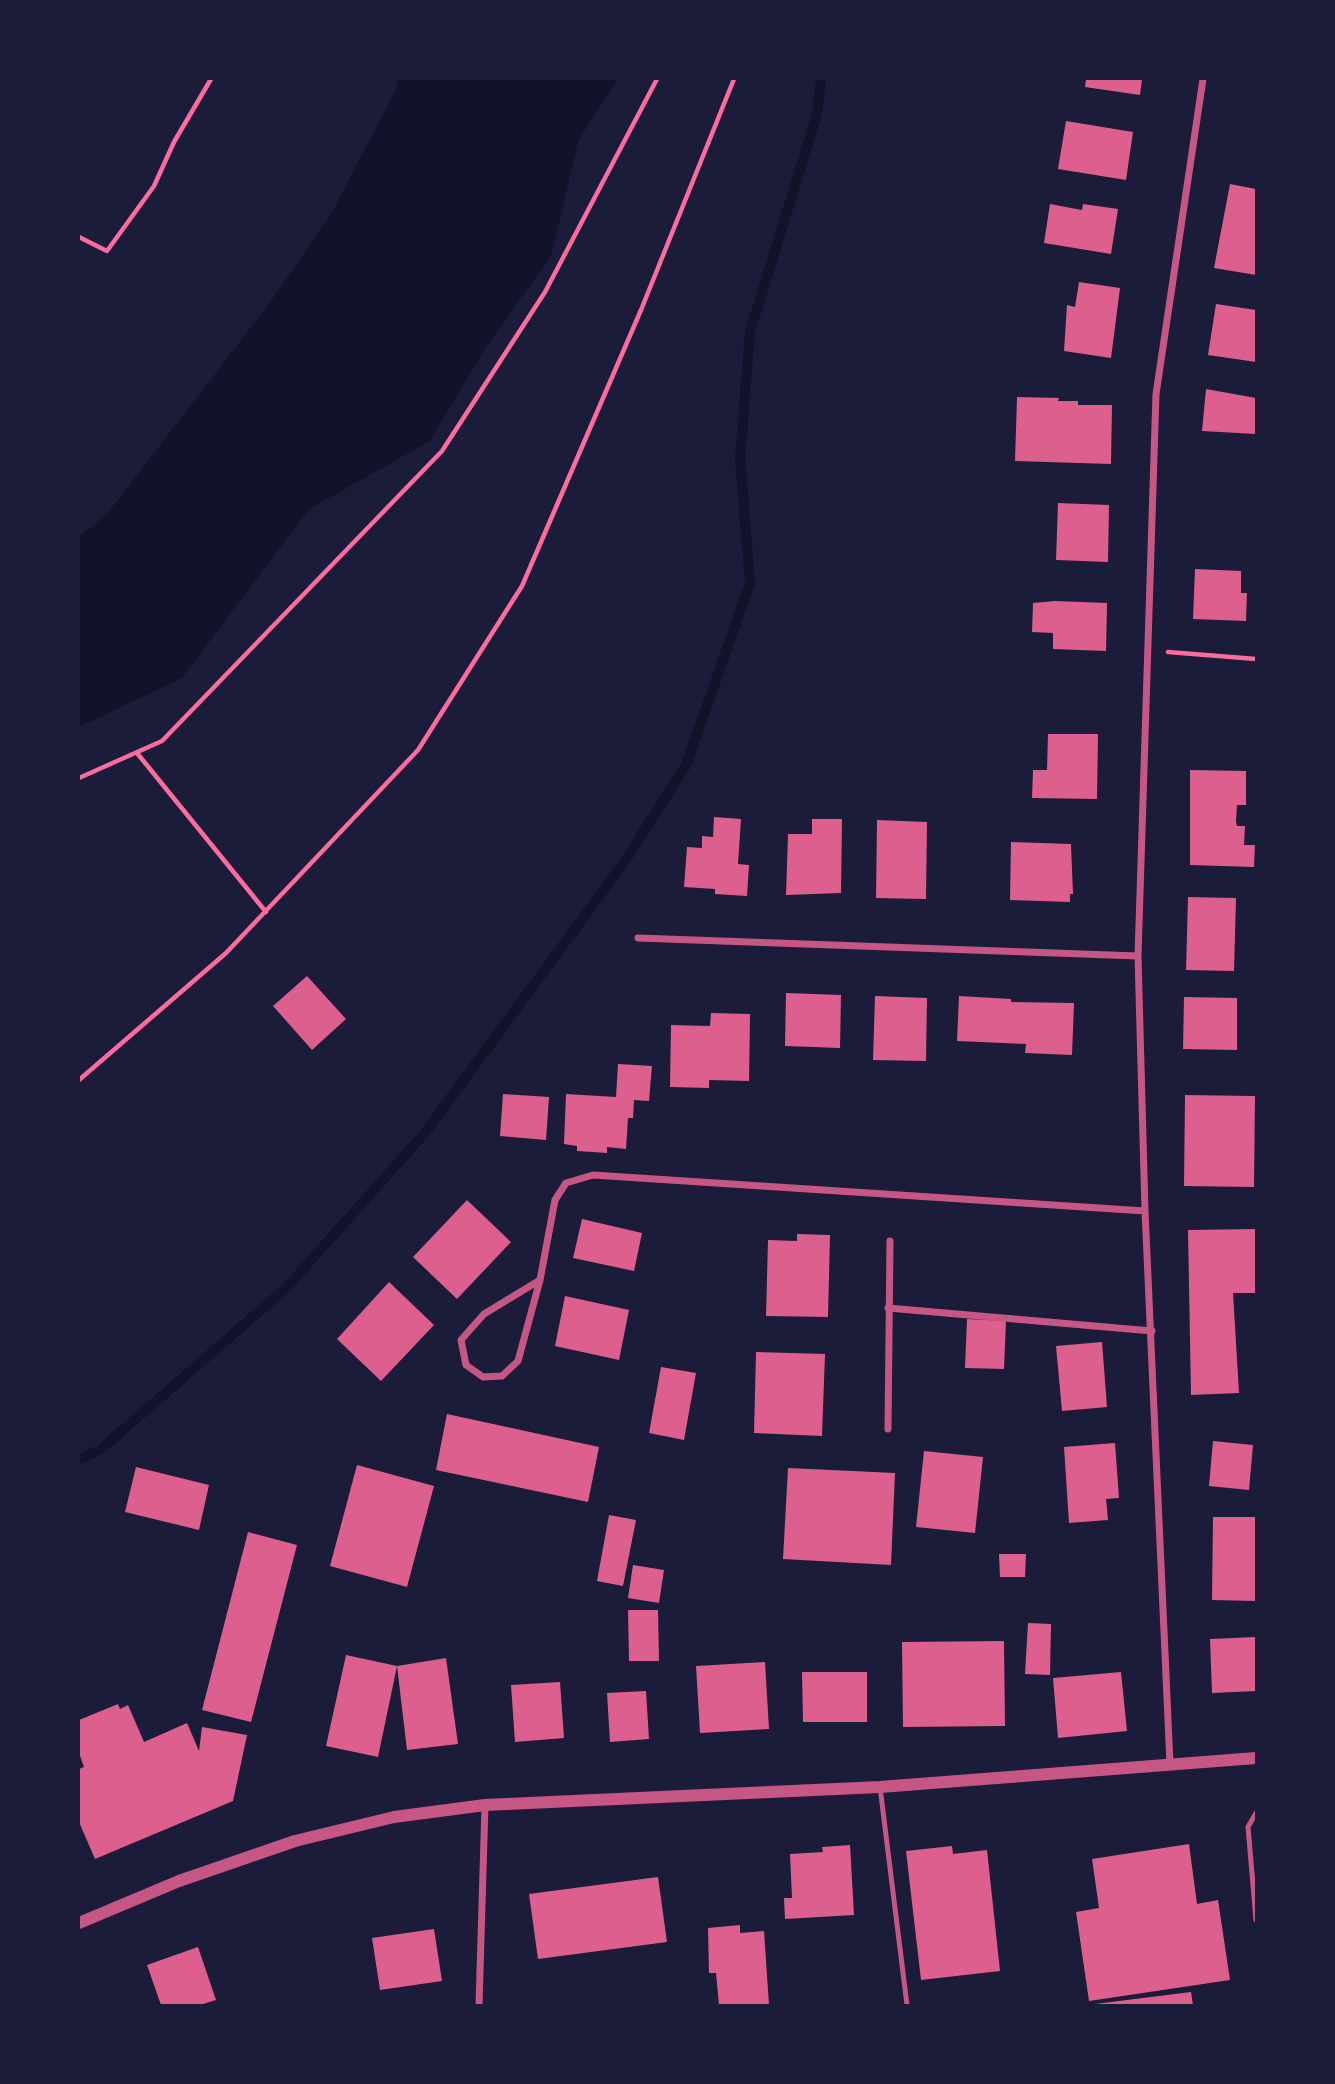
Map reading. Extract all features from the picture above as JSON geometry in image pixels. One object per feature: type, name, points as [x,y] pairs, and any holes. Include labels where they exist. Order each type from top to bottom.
[{"type":"street","points":[[1170,1764],[1152,1331],[1144,1211],[1138,956],[1156,394],[1203,79]]},
{"type":"street","points":[[638,938],[1138,956]]},
{"type":"street","points":[[540,1280],[484,1314],[461,1340],[466,1365],[483,1377],[502,1376],[518,1361],[540,1280],[555,1200],[566,1183],[593,1175],[1144,1211]]},
{"type":"street","points":[[888,1429],[890,1241]]},
{"type":"street","points":[[888,1308],[1152,1331]]},
{"type":"street","points":[[79,1923],[179,1881],[295,1841],[394,1818],[485,1805],[880,1787],[1256,1758]]},
{"type":"street","points":[[479,2005],[485,1805]]},
{"type":"lane","points":[[880,1787],[907,2005]]},
{"type":"lane","points":[[1256,1813],[1248,1827],[1256,1920]]},
{"type":"path","points":[[79,237],[107,251],[154,186],[174,142],[211,79]]},
{"type":"path","points":[[79,778],[162,741],[443,451],[545,292],[657,79]]},
{"type":"path","points":[[79,1080],[226,953],[418,750],[522,586],[641,310],[734,79]]},
{"type":"path","points":[[1146,650],[1256,659]]},
{"type":"path","points":[[137,753],[266,912]]},
{"type":"shaded area","points":[[398,79],[618,79],[579,139],[551,256],[486,347],[430,441],[309,509],[182,678],[79,727],[79,537],[107,514],[269,304],[333,211],[396,89]]},
{"type":"building","points":[[1086,79],[1142,79],[1140,95],[1085,87]]},
{"type":"building","points":[[1066,121],[1133,132],[1126,180],[1058,169]]},
{"type":"building","points":[[1230,184],[1256,189],[1256,275],[1214,268]]},
{"type":"building","points":[[1050,204],[1082,210],[1083,204],[1118,209],[1111,254],[1044,243]]},
{"type":"building","points":[[1079,282],[1120,288],[1111,358],[1064,351],[1067,305],[1075,307]]},
{"type":"building","points":[[1216,304],[1256,310],[1256,362],[1208,355]]},
{"type":"building","points":[[1206,389],[1256,398],[1256,434],[1202,431]]},
{"type":"building","points":[[1017,397],[1059,398],[1058,401],[1078,401],[1078,405],[1112,405],[1111,464],[1015,461]]},
{"type":"building","points":[[1058,503],[1109,505],[1108,562],[1056,560]]},
{"type":"building","points":[[1195,569],[1241,571],[1241,593],[1247,593],[1246,621],[1193,619]]},
{"type":"building","points":[[1033,603],[1107,603],[1106,651],[1053,649],[1053,633],[1032,632]]},
{"type":"building","points":[[1048,734],[1098,734],[1097,799],[1032,798],[1033,770],[1047,770]]},
{"type":"building","points":[[1190,770],[1246,771],[1246,805],[1237,805],[1236,822],[1237,826],[1245,826],[1244,845],[1255,845],[1254,867],[1190,865]]},
{"type":"building","points":[[714,817],[741,819],[738,864],[749,865],[747,896],[715,894],[715,889],[684,887],[687,847],[702,848],[702,836],[713,837]]},
{"type":"building","points":[[812,819],[842,819],[841,893],[786,895],[788,834],[812,834]]},
{"type":"building","points":[[877,820],[927,822],[926,899],[876,898]]},
{"type":"building","points":[[1011,842],[1071,844],[1073,894],[1070,894],[1070,902],[1010,900]]},
{"type":"building","points":[[1188,897],[1236,898],[1234,971],[1186,970]]},
{"type":"building","points":[[307,976],[346,1019],[312,1050],[273,1006]]},
{"type":"building","points":[[786,993],[841,995],[840,1048],[785,1046]]},
{"type":"building","points":[[875,996],[927,998],[926,1061],[873,1060]]},
{"type":"building","points":[[959,996],[1011,999],[1011,1002],[1074,1003],[1072,1055],[1025,1053],[1026,1044],[957,1041]]},
{"type":"building","points":[[1184,997],[1237,998],[1237,1050],[1183,1049]]},
{"type":"building","points":[[711,1013],[750,1014],[749,1081],[709,1080],[709,1088],[670,1087],[671,1025],[710,1026]]},
{"type":"building","points":[[618,1064],[652,1066],[649,1101],[634,1100],[633,1118],[628,1118],[626,1149],[607,1147],[607,1153],[577,1151],[577,1146],[564,1144],[566,1094],[616,1097]]},
{"type":"building","points":[[503,1094],[549,1097],[546,1140],[500,1136]]},
{"type":"building","points":[[1185,1095],[1255,1096],[1254,1187],[1184,1186]]},
{"type":"building","points":[[467,1200],[511,1242],[457,1299],[413,1257]]},
{"type":"building","points":[[582,1219],[642,1233],[634,1271],[573,1258]]},
{"type":"building","points":[[1256,1229],[1256,1293],[1233,1293],[1239,1393],[1191,1395],[1188,1230]]},
{"type":"building","points":[[797,1234],[830,1235],[828,1317],[766,1316],[768,1240],[797,1241]]},
{"type":"building","points":[[389,1282],[434,1325],[381,1381],[337,1339]]},
{"type":"building","points":[[565,1296],[629,1310],[619,1360],[555,1346]]},
{"type":"building","points":[[967,1319],[1006,1321],[1004,1369],[965,1368]]},
{"type":"building","points":[[1102,1342],[1107,1407],[1062,1411],[1056,1346]]},
{"type":"building","points":[[756,1352],[825,1354],[822,1436],[754,1433]]},
{"type":"building","points":[[661,1367],[696,1373],[684,1440],[649,1433]]},
{"type":"building","points":[[447,1414],[599,1447],[588,1502],[436,1470]]},
{"type":"building","points":[[1213,1441],[1253,1445],[1249,1490],[1209,1486]]},
{"type":"building","points":[[1115,1443],[1119,1498],[1106,1499],[1108,1520],[1069,1523],[1064,1447]]},
{"type":"building","points":[[924,1451],[983,1457],[975,1533],[916,1527]]},
{"type":"building","points":[[357,1465],[434,1486],[407,1587],[330,1566]]},
{"type":"building","points":[[136,1467],[209,1485],[199,1530],[125,1512]]},
{"type":"building","points":[[788,1468],[895,1473],[891,1565],[783,1559]]},
{"type":"building","points":[[609,1515],[636,1520],[623,1586],[597,1581]]},
{"type":"building","points":[[1213,1517],[1256,1517],[1256,1601],[1212,1600]]},
{"type":"building","points":[[248,1532],[297,1545],[251,1722],[202,1710]]},
{"type":"building","points":[[999,1554],[1026,1554],[1025,1577],[1000,1577]]},
{"type":"building","points":[[633,1565],[664,1570],[659,1603],[628,1598]]},
{"type":"building","points":[[628,1610],[658,1610],[659,1661],[629,1661]]},
{"type":"building","points":[[1028,1623],[1051,1624],[1050,1675],[1025,1674]]},
{"type":"building","points":[[1256,1637],[1256,1691],[1212,1693],[1210,1639]]},
{"type":"building","points":[[1004,1641],[1005,1726],[903,1727],[902,1642]]},
{"type":"building","points":[[346,1655],[397,1666],[378,1757],[326,1746]]},
{"type":"building","points":[[446,1658],[458,1744],[407,1750],[397,1666]]},
{"type":"building","points":[[765,1662],[769,1729],[700,1733],[696,1666]]},
{"type":"building","points":[[802,1672],[867,1672],[867,1722],[803,1722]]},
{"type":"building","points":[[1121,1672],[1127,1731],[1058,1738],[1053,1678]]},
{"type":"building","points":[[560,1682],[564,1738],[515,1742],[511,1685]]},
{"type":"building","points":[[646,1691],[649,1739],[610,1742],[607,1693]]},
{"type":"building","points":[[118,1704],[120,1709],[128,1705],[144,1742],[187,1723],[199,1751],[202,1727],[247,1735],[233,1801],[95,1859],[79,1822],[79,1769],[84,1767],[79,1753],[79,1720]]},
{"type":"building","points":[[1189,1844],[1197,1904],[1218,1900],[1230,1980],[1089,2001],[1076,1912],[1099,1908],[1092,1859]]},
{"type":"building","points":[[850,1845],[854,1915],[785,1919],[784,1898],[792,1898],[790,1854],[823,1852],[822,1847]]},
{"type":"building","points":[[952,1846],[953,1854],[987,1850],[1000,1971],[921,1980],[906,1851]]},
{"type":"building","points":[[658,1877],[667,1942],[538,1959],[529,1894]]},
{"type":"building","points":[[740,1925],[740,1933],[764,1931],[769,2005],[719,2005],[716,1973],[709,1973],[708,1928]]},
{"type":"building","points":[[434,1929],[442,1981],[380,1990],[372,1938]]},
{"type":"building","points":[[198,1947],[216,2000],[200,2005],[161,2005],[147,1965]]},
{"type":"building","points":[[1191,1992],[1193,2005],[1095,2005],[1095,2004]]},
{"type":"waterway","points":[[79,1459],[100,1450],[286,1288],[424,1134],[625,861],[686,765],[750,583],[740,458],[750,332],[817,114],[821,79]]}]
